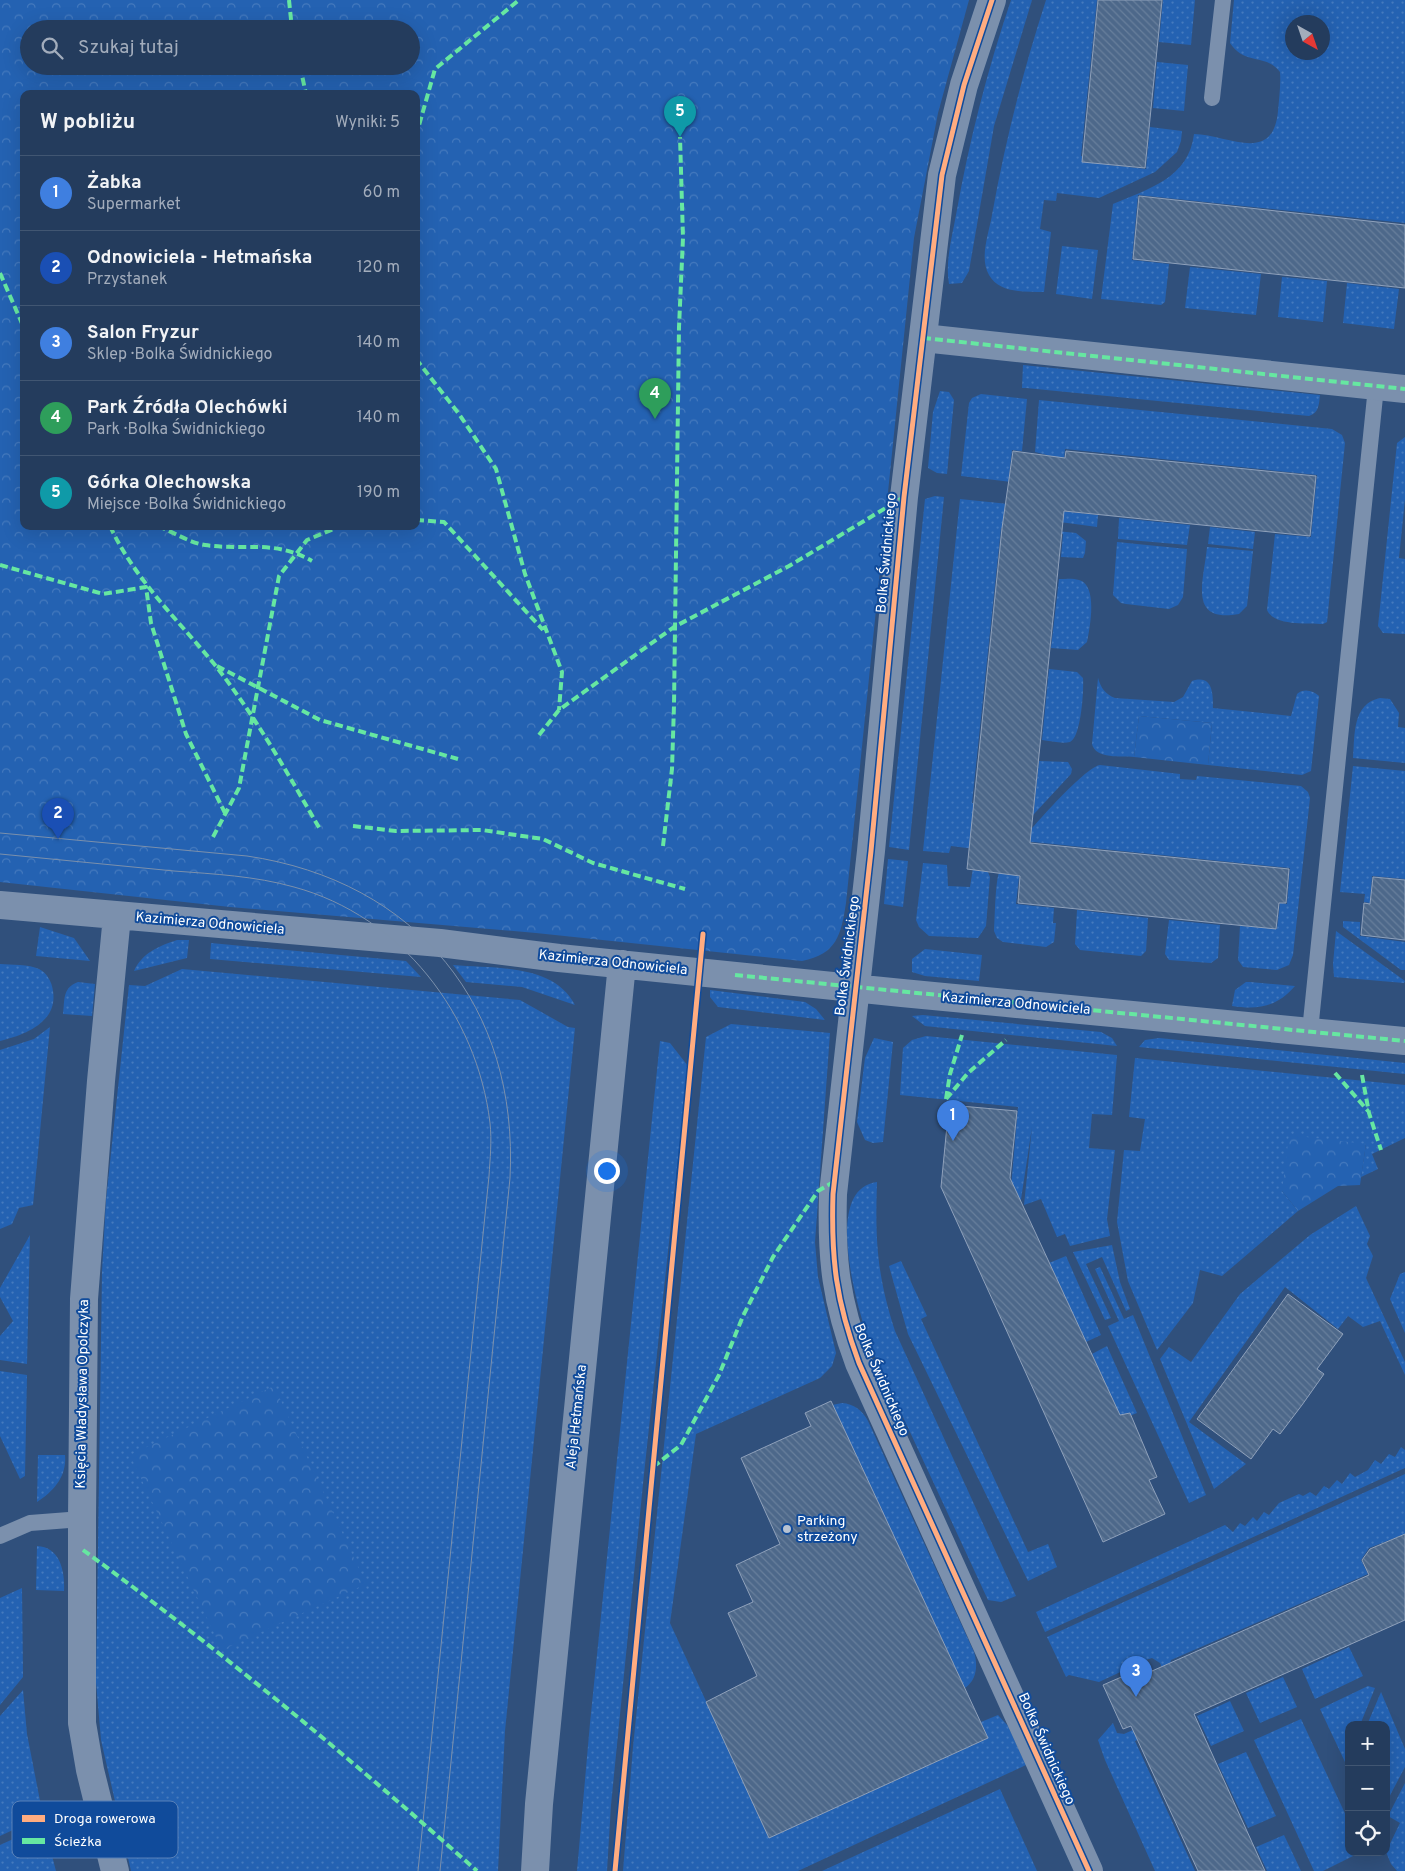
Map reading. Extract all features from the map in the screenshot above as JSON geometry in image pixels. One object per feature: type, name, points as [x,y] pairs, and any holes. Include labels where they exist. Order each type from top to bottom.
[{"type":"street","name":"Bolka Świdnickiego","points":[[992,0],[964,85],[942,175],[904,497],[871,850],[834,1188],[832,1227],[836,1287],[859,1363],[1089,1871]]},
{"type":"street","points":[[924,338],[1405,389]]},
{"type":"street","name":"Kazimierza Odnowiciela","points":[[0,905],[440,943],[622,964],[1405,1041]]},
{"type":"street","name":"Księcia Władysława Opolczyka","points":[[97,1801],[82,1723],[84,1299],[101,1081],[117,916]]},
{"type":"street","name":"Aleja Hetmańska","points":[[535,1871],[541,1784],[622,964]]},
{"type":"street","name":"Księcia Władysława Opolczyka","points":[[111,1858],[114,1871]]},
{"type":"lane","points":[[1212,98],[1223,0]]},
{"type":"lane","points":[[1310,1031],[1376,387]]},
{"type":"lane","points":[[0,1536],[30,1523],[82,1519]]},
{"type":"green space","points":[[0,0],[969,0],[938,113],[914,238],[846,903],[839,934],[830,948],[814,958],[802,961],[536,933],[230,907],[0,882]]},
{"type":"green space","points":[[1011,0],[1032,0],[994,126],[969,271],[962,283],[949,284],[950,250],[967,161],[986,80]]},
{"type":"green space","points":[[1046,0],[1097,0],[1081,156],[1109,158],[1108,165],[1146,169],[1150,127],[1182,131],[1177,152],[1155,172],[1099,198],[1057,193],[1056,201],[1044,200],[1040,229],[1051,232],[1044,292],[1021,291],[1000,286],[994,281],[986,268],[985,253],[1003,161],[1022,80]]},
{"type":"green space","points":[[1163,0],[1195,0],[1191,45],[1159,42]]},
{"type":"green space","points":[[1234,0],[1405,0],[1405,223],[1138,195],[1132,260],[1169,264],[1165,302],[1161,305],[1101,299],[1113,204],[1153,187],[1175,172],[1191,149],[1194,134],[1246,143],[1258,142],[1267,138],[1274,128],[1278,111],[1280,72],[1268,63],[1242,55],[1230,43]]},
{"type":"green space","points":[[1157,62],[1188,65],[1184,111],[1153,108]]},
{"type":"green space","points":[[1062,246],[1098,250],[1092,299],[1056,294]]},
{"type":"green space","points":[[1190,267],[1261,274],[1256,315],[1185,308]]},
{"type":"green space","points":[[1282,277],[1327,281],[1323,322],[1278,317]]},
{"type":"green space","points":[[1347,283],[1399,289],[1394,329],[1343,323]]},
{"type":"green space","points":[[1023,365],[1320,395],[1317,410],[1309,416],[1022,388]]},
{"type":"green space","points":[[940,391],[949,392],[954,400],[947,474],[937,473],[928,468],[933,412]]},
{"type":"green space","points":[[981,394],[1027,399],[1022,451],[1012,450],[1009,477],[1021,479],[1020,483],[961,476],[969,403],[972,398]]},
{"type":"green space","points":[[1039,400],[1332,429],[1342,435],[1345,443],[1327,622],[1323,624],[1292,623],[1276,619],[1267,610],[1275,534],[1311,537],[1317,475],[1065,449],[1059,511],[1098,515],[1097,527],[1060,522],[1057,511],[1032,484],[1033,477],[1052,477],[1054,466],[1051,456],[1035,452]]},
{"type":"green space","points":[[1405,437],[1405,499],[1399,558],[1405,559],[1405,634],[1383,633],[1378,626],[1397,443]]},
{"type":"green space","points":[[935,496],[944,497],[909,850],[889,847],[925,499]]},
{"type":"green space","points":[[960,499],[1018,505],[1017,527],[1076,533],[1086,541],[1083,558],[1061,557],[1063,534],[1001,528],[972,803],[1034,809],[1039,761],[1068,762],[1072,769],[1071,774],[999,852],[951,846],[949,853],[923,851]]},
{"type":"green space","points":[[1119,518],[1190,525],[1187,545],[1118,539]]},
{"type":"green space","points":[[1210,527],[1255,532],[1253,549],[1208,544]]},
{"type":"green space","points":[[1117,542],[1187,549],[1183,597],[1178,605],[1169,609],[1126,604],[1121,603],[1113,595]]},
{"type":"green space","points":[[1207,547],[1253,551],[1247,606],[1239,614],[1223,615],[1212,612],[1205,606],[1202,597],[1202,586]]},
{"type":"green space","points":[[1059,579],[1079,580],[1085,583],[1089,590],[1091,617],[1087,642],[1078,650],[1051,648]]},
{"type":"green space","points":[[1049,669],[1077,672],[1083,678],[1079,723],[1074,739],[1070,742],[1060,743],[1042,740]]},
{"type":"green space","points":[[1098,678],[1104,690],[1115,698],[1174,702],[1183,697],[1192,681],[1204,680],[1212,691],[1213,708],[1291,716],[1297,694],[1305,690],[1314,692],[1319,696],[1311,771],[1302,775],[1208,765],[1212,723],[1139,716],[1134,757],[1110,756],[1098,752],[1092,744]]},
{"type":"green space","points":[[1380,698],[1390,699],[1399,713],[1398,727],[1405,728],[1405,763],[1353,758],[1355,730],[1360,714],[1371,701]]},
{"type":"green space","points":[[1139,716],[1212,723],[1208,765],[1134,757]]},
{"type":"green space","points":[[1100,765],[1180,774],[1180,779],[1196,780],[1197,776],[1301,786],[1308,792],[1310,798],[1293,955],[1289,965],[1277,970],[1243,967],[1238,960],[1240,926],[1277,929],[1280,903],[1287,904],[1290,868],[1023,841],[1016,904],[1054,908],[1053,923],[1056,923],[1054,942],[1046,947],[1003,942],[997,938],[994,931],[996,890],[1000,870],[1031,829],[1063,794],[1091,769]]},
{"type":"green space","points":[[1353,766],[1405,771],[1405,879],[1372,876],[1370,903],[1364,902],[1365,894],[1340,892]]},
{"type":"green space","points":[[888,859],[908,861],[903,907],[884,904]]},
{"type":"green space","points":[[923,863],[947,865],[948,886],[970,887],[973,868],[988,872],[990,877],[986,926],[978,938],[929,936],[919,927],[916,920]]},
{"type":"green space","points":[[1077,910],[1148,918],[1146,951],[1141,956],[1080,950],[1075,944]]},
{"type":"green space","points":[[1169,920],[1220,925],[1218,958],[1211,963],[1169,960],[1165,954]]},
{"type":"green space","points":[[1343,921],[1360,922],[1360,936],[1405,942],[1405,970],[1401,970],[1343,927]]},
{"type":"green space","points":[[40,927],[74,938],[90,961],[36,956]]},
{"type":"green space","points":[[1336,931],[1405,981],[1404,983],[1334,977],[1333,964]]},
{"type":"green space","points":[[177,940],[189,940],[187,958],[134,971],[146,955]]},
{"type":"green space","points":[[211,943],[406,961],[421,977],[210,959]]},
{"type":"green space","points":[[925,949],[982,955],[979,981],[925,976],[912,972],[912,959]]},
{"type":"green space","points":[[0,964],[30,966],[42,971],[47,975],[52,984],[53,1002],[45,1019],[38,1025],[20,1035],[0,1041]]},
{"type":"green space","points":[[453,965],[504,968],[538,975],[553,982],[565,991],[575,1005],[522,987],[466,982]]},
{"type":"green space","points":[[182,969],[520,1000],[568,1027],[575,1028],[505,1731],[498,1871],[131,1871],[128,1858],[178,1858],[178,1801],[115,1801],[101,1740],[96,1682],[102,1272],[106,1200],[129,985],[145,986]]},
{"type":"green space","points":[[78,982],[95,984],[92,1016],[63,1014],[64,999],[67,991]]},
{"type":"green space","points":[[1246,982],[1295,986],[1274,1003],[1250,1008],[1232,1006],[1235,990]]},
{"type":"green space","points":[[710,990],[805,1002],[816,1009],[825,1020],[718,1007],[710,997]]},
{"type":"green space","points":[[923,1015],[1101,1032],[1112,1038],[1117,1046],[925,1026],[912,1016]]},
{"type":"green space","points":[[731,1024],[830,1033],[815,1242],[818,1277],[836,1353],[832,1366],[820,1378],[696,1434],[670,1623],[769,1838],[988,1738],[981,1722],[998,1715],[1008,1726],[1026,1765],[798,1871],[623,1871],[633,1747],[706,1037]]},
{"type":"green space","points":[[50,1027],[33,1205],[19,1208],[12,1224],[0,1229],[0,1050],[34,1039]]},
{"type":"green space","points":[[926,1036],[1117,1055],[1112,1115],[1092,1114],[1089,1148],[1115,1150],[1107,1219],[1110,1236],[1070,1246],[1065,1234],[1057,1237],[1041,1199],[1024,1205],[1032,1127],[1020,1206],[1009,1211],[1018,1107],[900,1095],[903,1048],[912,1040]]},
{"type":"green space","points":[[874,1038],[893,1042],[883,1142],[873,1143],[865,1140],[857,1122],[865,1058]]},
{"type":"green space","points":[[1159,1038],[1405,1063],[1405,1074],[1139,1047],[1145,1040]]},
{"type":"green space","points":[[660,1041],[670,1043],[688,1066],[644,1474],[611,1805],[607,1871],[577,1871],[590,1723]]},
{"type":"green space","points":[[1135,1058],[1405,1085],[1405,1138],[1372,1154],[1378,1169],[1361,1177],[1366,1144],[1282,1191],[1298,1211],[1222,1276],[1200,1270],[1193,1303],[1157,1350],[1128,1281],[1117,1222],[1124,1150],[1140,1151],[1145,1119],[1129,1117]]},
{"type":"green space","points":[[1289,1135],[1366,1144],[1360,1185],[1338,1186],[1298,1211],[1282,1191]]},
{"type":"green space","points":[[877,1182],[876,1222],[878,1258],[889,1311],[895,1331],[1016,1596],[1001,1602],[988,1600],[871,1348],[859,1310],[849,1256],[847,1229],[850,1206],[860,1190]]},
{"type":"green space","points":[[1356,1206],[1370,1236],[1367,1244],[1373,1256],[1366,1278],[1405,1362],[1405,1375],[1380,1321],[1363,1327],[1348,1316],[1338,1329],[1285,1287],[1189,1422],[1246,1464],[1214,1489],[1160,1359],[1169,1347],[1191,1362],[1240,1294],[1310,1235]]},
{"type":"green space","points":[[30,1235],[27,1364],[0,1360],[0,1336],[13,1321],[0,1297],[0,1288]]},
{"type":"green space","points":[[1112,1245],[1120,1282],[1130,1309],[1126,1311],[1102,1257],[1086,1264],[1111,1318],[1105,1320],[1073,1252]]},
{"type":"green space","points":[[1066,1256],[1101,1335],[1086,1342],[1049,1263]]},
{"type":"green space","points":[[901,1261],[927,1316],[921,1319],[1028,1552],[1048,1544],[1057,1567],[1028,1581],[908,1334],[889,1266]]},
{"type":"green space","points":[[1100,1267],[1124,1319],[1133,1315],[1206,1495],[1189,1503],[1108,1326],[1119,1321],[1095,1269]]},
{"type":"green space","points":[[1405,1272],[1405,1333],[1390,1299],[1400,1274]]},
{"type":"green space","points":[[1107,1346],[1137,1413],[1121,1419],[1092,1354]]},
{"type":"green space","points":[[0,1371],[27,1375],[25,1476],[20,1479],[0,1436]]},
{"type":"green space","points":[[274,1386],[366,1584],[222,1650],[130,1455]]},
{"type":"green space","points":[[842,1403],[857,1408],[868,1421],[974,1652],[976,1672],[972,1681],[965,1688],[832,1405]]},
{"type":"green space","points":[[1401,1447],[1405,1450],[1405,1468],[1045,1632],[1036,1612],[1225,1525],[1233,1532],[1240,1523],[1245,1526],[1253,1517],[1257,1521],[1264,1512],[1269,1515],[1279,1503],[1299,1494],[1303,1496],[1310,1492],[1316,1496],[1324,1486],[1329,1489],[1337,1480],[1342,1484],[1350,1473],[1355,1477],[1368,1470],[1375,1460],[1381,1464],[1389,1454],[1395,1457]]},
{"type":"green space","points":[[38,1455],[65,1455],[65,1463],[62,1476],[54,1488],[37,1502]]},
{"type":"green space","points":[[1405,1474],[1405,1539],[1400,1536],[1369,1548],[1361,1560],[1368,1574],[1171,1660],[1170,1663],[1194,1715],[1135,1741],[1195,1871],[1155,1871],[1105,1760],[1098,1740],[1113,1723],[1117,1733],[1124,1734],[1179,1709],[1160,1663],[1152,1658],[1099,1682],[1069,1675],[1066,1677],[1047,1637]]},
{"type":"green space","points":[[37,1546],[45,1547],[51,1551],[60,1562],[64,1577],[64,1591],[36,1590]]},
{"type":"green space","points":[[22,1588],[23,1677],[0,1705],[0,1598]]},
{"type":"green space","points":[[1349,1647],[1363,1676],[1315,1699],[1302,1669]]},
{"type":"green space","points":[[1283,1677],[1297,1707],[1260,1723],[1246,1693]]},
{"type":"green space","points":[[1368,1686],[1375,1688],[1362,1721],[1345,1721],[1345,1762],[1320,1709]]},
{"type":"green space","points":[[23,1690],[27,1734],[40,1801],[12,1801],[12,1830],[0,1836],[0,1716]]},
{"type":"green space","points":[[1381,1692],[1405,1749],[1405,1767],[1390,1795],[1390,1721],[1369,1721]]},
{"type":"green space","points":[[1230,1701],[1244,1731],[1211,1746],[1197,1716]]},
{"type":"green space","points":[[1301,1719],[1345,1813],[1345,1856],[1353,1856],[1323,1871],[1314,1871],[1254,1740]]},
{"type":"green space","points":[[1246,1752],[1276,1816],[1248,1828],[1218,1764]]},
{"type":"green space","points":[[1405,1783],[1405,1871],[1397,1871],[1388,1856],[1390,1856],[1390,1844],[1400,1823],[1390,1817],[1390,1812]]},
{"type":"green space","points":[[1000,1789],[1037,1871],[822,1871]]},
{"type":"green space","points":[[1284,1835],[1301,1871],[1267,1871],[1256,1847]]},
{"type":"green space","points":[[12,1840],[12,1858],[53,1858],[56,1871],[0,1871],[0,1845]]},
{"type":"building","points":[[1098,0],[1162,0],[1145,168],[1082,162]]},
{"type":"building","points":[[1139,196],[1405,225],[1405,288],[1133,259]]},
{"type":"building","points":[[1013,451],[1065,458],[1066,451],[1316,476],[1310,536],[1064,511],[1030,843],[1289,869],[1286,903],[1279,903],[1276,929],[1018,903],[1020,876],[967,869],[1002,528]]},
{"type":"building","points":[[1373,877],[1405,880],[1405,940],[1361,935],[1364,903],[1370,904]]},
{"type":"building","points":[[949,1105],[1017,1111],[1010,1178],[1120,1415],[1130,1413],[1157,1477],[1149,1480],[1165,1514],[1103,1542],[941,1187]]},
{"type":"building","points":[[1288,1294],[1343,1334],[1317,1369],[1324,1374],[1302,1405],[1280,1434],[1273,1429],[1251,1459],[1197,1419]]},
{"type":"building","name":"Parking strzeżony","points":[[831,1401],[988,1738],[769,1838],[706,1702],[757,1676],[728,1613],[753,1602],[736,1565],[780,1544],[741,1458],[811,1426],[805,1413]]},
{"type":"building","points":[[1405,1534],[1405,1620],[1194,1714],[1265,1871],[1198,1871],[1131,1726],[1123,1729],[1103,1685],[1149,1665],[1152,1671],[1369,1575],[1362,1560],[1370,1549]]},
{"type":"tram line","points":[[0,833],[247,856],[307,870],[361,893],[407,924],[446,962],[476,1008],[497,1059],[508,1116],[510,1178],[440,1871]]},
{"type":"tram line","points":[[0,854],[249,878],[294,887],[333,901],[368,921],[400,946],[427,975],[450,1008],[469,1044],[482,1083],[490,1123],[489,1176],[418,1871]]},
{"type":"marked path","points":[[289,0],[291,20]]},
{"type":"marked path","points":[[420,122],[435,69],[519,0]]},
{"type":"marked path","points":[[302,75],[305,90]]},
{"type":"marked path","points":[[663,846],[672,769],[674,705],[679,327],[683,238],[680,137]]},
{"type":"marked path","points":[[0,273],[20,319]]},
{"type":"marked path","points":[[923,338],[1405,389]]},
{"type":"marked path","points":[[420,364],[459,414],[496,469],[525,574],[562,672],[559,710]]},
{"type":"marked path","points":[[539,735],[559,710],[674,627],[789,566],[904,497]]},
{"type":"marked path","points":[[420,520],[444,522],[543,630]]},
{"type":"marked path","points":[[112,530],[120,546],[144,582],[215,665],[244,705],[271,746],[321,831]]},
{"type":"marked path","points":[[166,530],[199,544],[220,547],[272,548],[298,554],[312,561]]},
{"type":"marked path","points":[[213,837],[239,788],[279,576],[307,540],[331,530]]},
{"type":"marked path","points":[[0,565],[103,594],[146,587],[151,623],[186,734],[225,813]]},
{"type":"marked path","points":[[217,666],[320,720],[458,759]]},
{"type":"marked path","points":[[353,826],[396,831],[482,830],[543,839],[593,863],[685,889]]},
{"type":"marked path","points":[[735,975],[1405,1041]]},
{"type":"marked path","points":[[946,1099],[950,1074],[962,1035]]},
{"type":"marked path","points":[[946,1099],[968,1073],[1006,1040]]},
{"type":"marked path","points":[[1335,1073],[1368,1111]]},
{"type":"marked path","points":[[1362,1075],[1369,1113],[1381,1150]]},
{"type":"marked path","points":[[653,1467],[681,1445],[719,1375],[743,1316],[773,1257],[818,1191],[835,1181]]},
{"type":"marked path","points":[[83,1550],[184,1626],[284,1706],[477,1871]]},
{"type":"cycle path","points":[[992,0],[964,85],[942,175],[904,497],[871,851],[833,1194],[834,1260],[840,1300],[859,1363],[1089,1871]]},
{"type":"cycle path","points":[[615,1871],[703,934]]},
{"type":"place","name":"Górka Olechowska","points":[[680,137]]},
{"type":"place","name":"Park Źródła Olechówki","points":[[655,419]]},
{"type":"place","name":"Odnowiciela - Hetmańska","points":[[58,839]]},
{"type":"place","name":"Żabka","points":[[953,1141]]},
{"type":"place","name":"Parking strzeżony","points":[[787,1529]]},
{"type":"place","name":"Salon Fryzur","points":[[1136,1697]]}]
